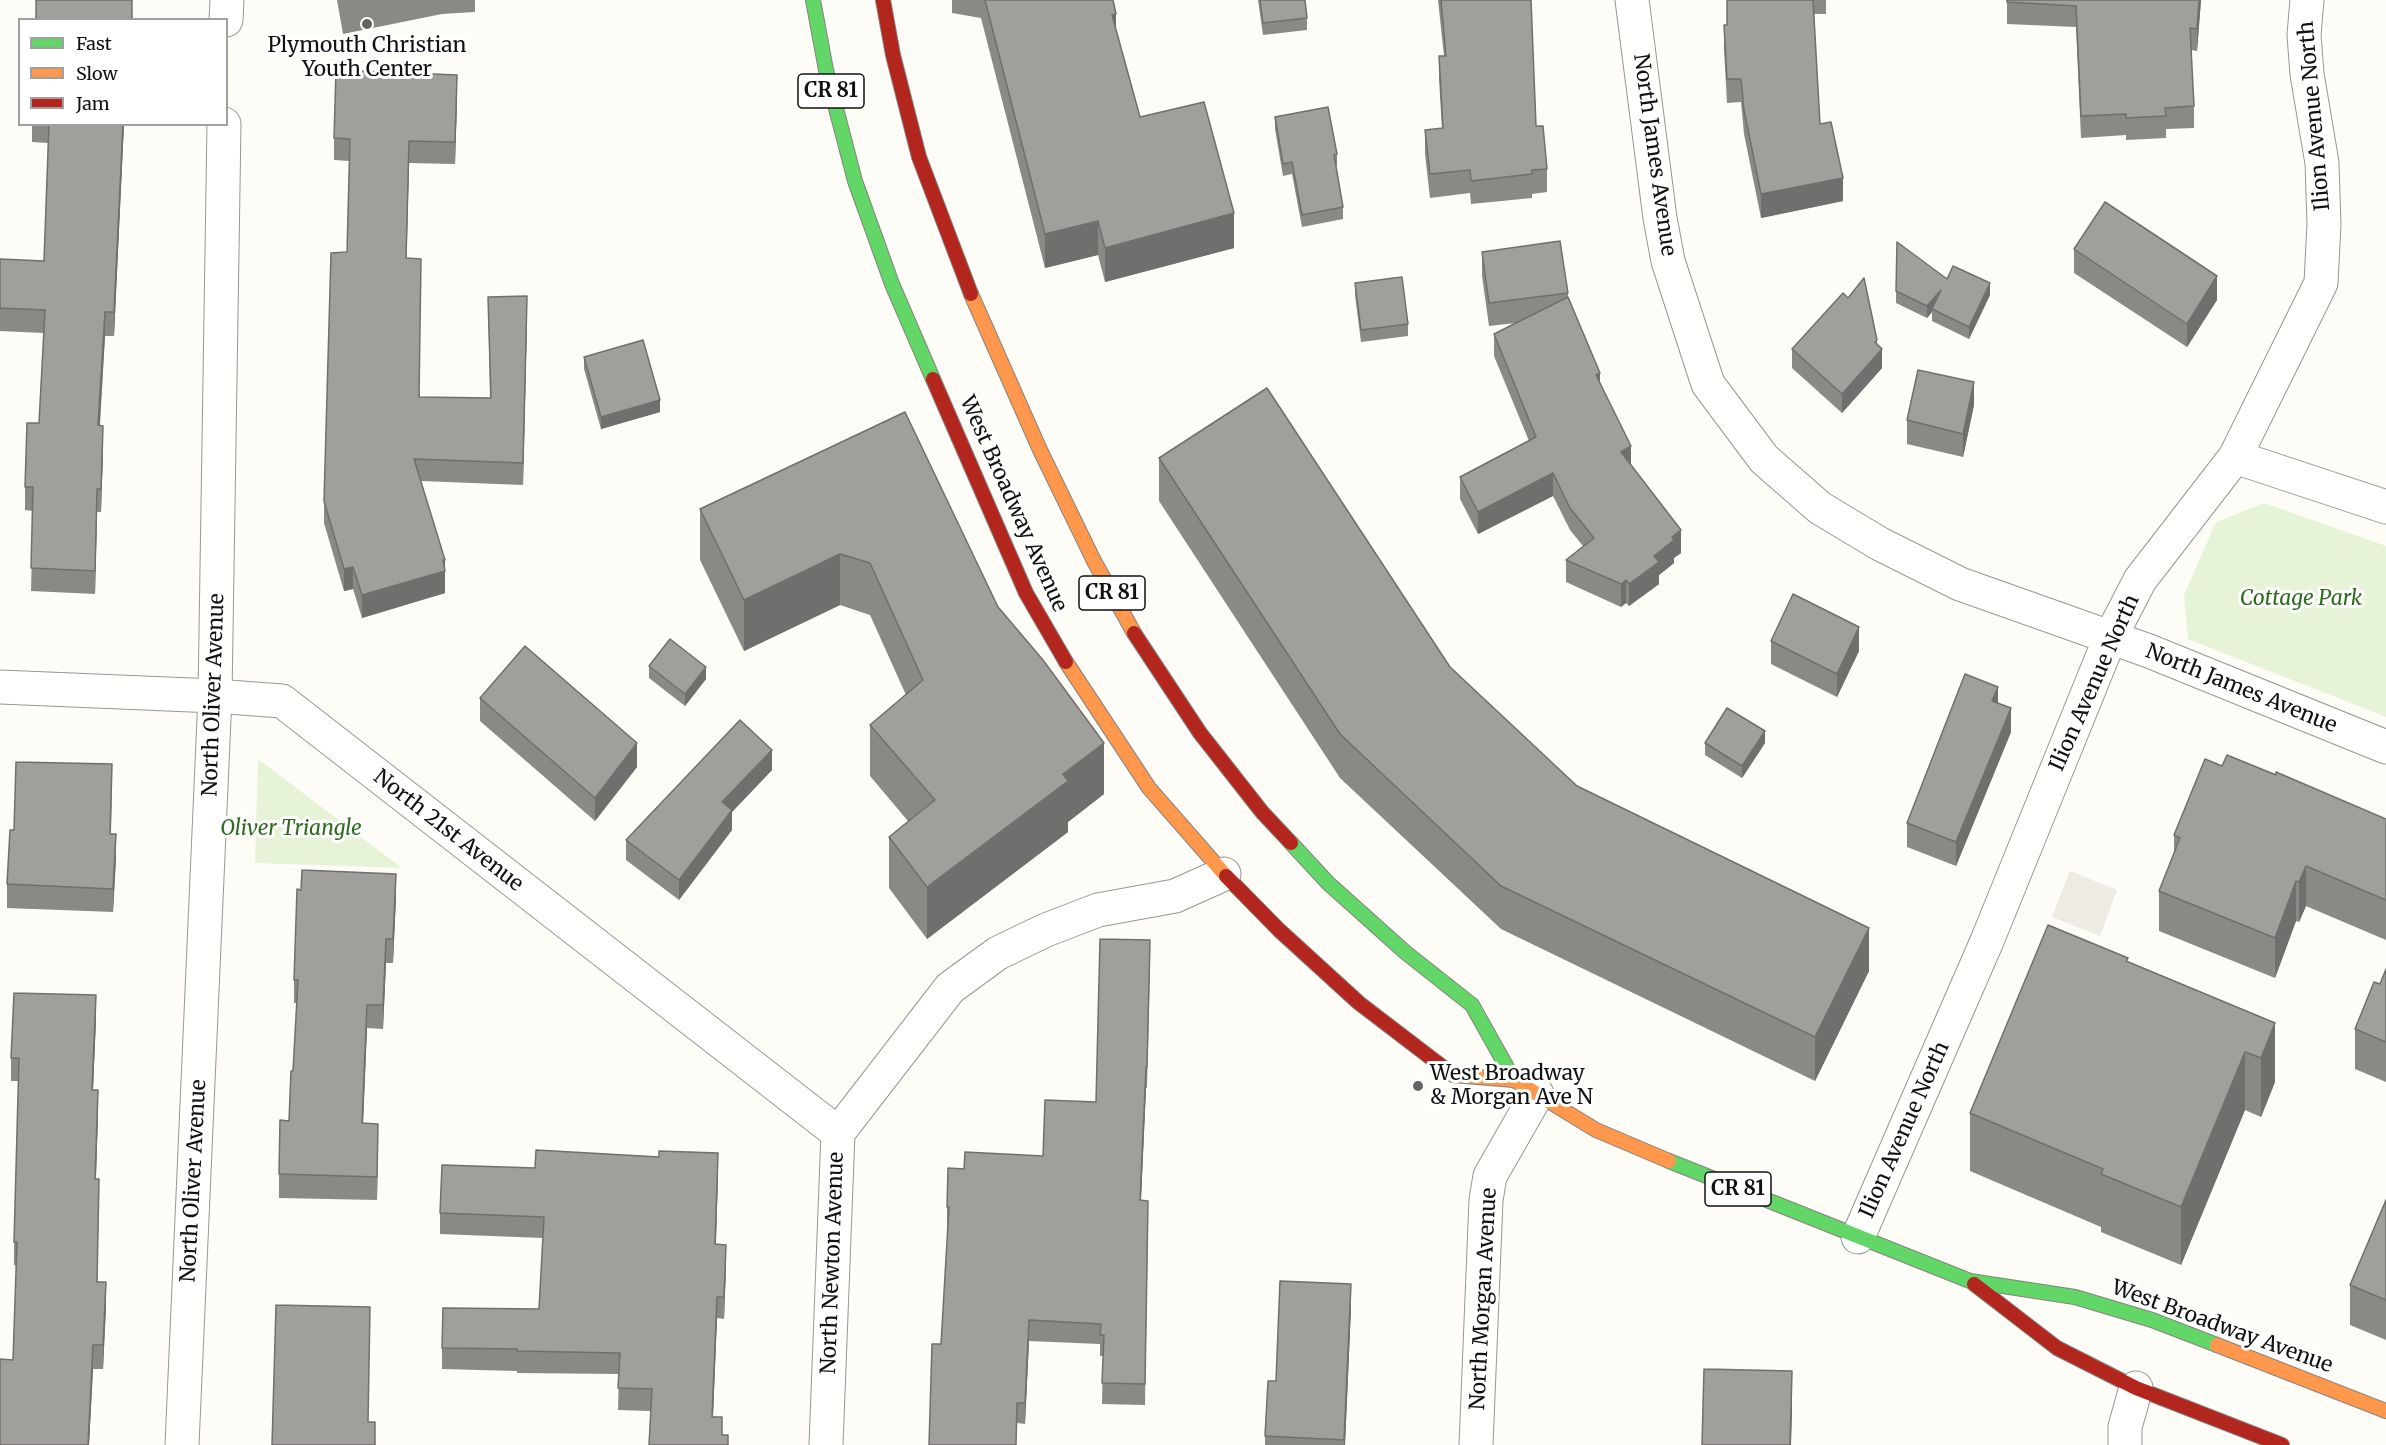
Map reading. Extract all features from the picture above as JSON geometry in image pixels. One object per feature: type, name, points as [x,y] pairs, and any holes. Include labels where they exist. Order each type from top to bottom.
[{"type":"main road","name":"West Broadway Avenue","points":[[813,0],[826,70],[855,181],[888,274],[1026,593],[1078,683],[1149,788],[1224,874],[1279,930],[1359,1003],[1454,1075],[1526,1087],[1596,1130],[1696,1173],[1970,1281],[2075,1297],[2152,1320],[2386,1411]]},
{"type":"main road","name":"West Broadway Avenue","points":[[883,0],[893,54],[919,157],[957,261],[997,357],[1040,450],[1094,561],[1143,649],[1200,733],[1276,828],[1328,883],[1405,952],[1472,1005],[1526,1087]]},
{"type":"main road","name":"West Broadway Avenue","points":[[1970,1281],[2057,1348],[2136,1388],[2282,1445]]},
{"type":"street","points":[[226,18],[227,0]]},
{"type":"street","name":"North James Avenue","points":[[1632,0],[1660,218],[1668,261],[1708,384],[1764,459],[1820,508],[1880,544],[1960,584],[2149,651],[2386,747]]},
{"type":"street","name":"Ilion Avenue North","points":[[1858,1237],[1987,941],[2110,639],[2140,580],[2235,457],[2321,283],[2324,224],[2322,163],[2307,74],[2304,35],[2307,0]]},
{"type":"street","name":"North Oliver Avenue","points":[[182,1445],[216,696],[224,126]]},
{"type":"street","points":[[2235,457],[2386,507]]},
{"type":"street","name":"North 21st Avenue","points":[[0,687],[282,701],[838,1133]]},
{"type":"street","name":"North Newton Avenue","points":[[826,1445],[838,1133],[950,988],[998,953],[1046,930],[1098,910],[1175,896],[1224,874]]},
{"type":"street","name":"North Morgan Avenue","points":[[1476,1445],[1486,1200],[1490,1176],[1526,1087]]},
{"type":"street","points":[[2125,1445],[2125,1426],[2136,1388]]},
{"type":"green space","name":"Cottage Park","points":[[2264,503],[2386,546],[2386,717],[2188,639],[2184,595],[2216,522]]},
{"type":"green space","name":"Oliver Triangle","points":[[258,759],[402,868],[255,863]]},
{"type":"shaded area","points":[[2070,871],[2117,890],[2100,936],[2052,917]]},
{"type":"building","points":[[36,0],[132,0],[132,18],[36,18]]},
{"type":"building","points":[[985,0],[1113,0],[1116,14],[1112,15],[1140,117],[1204,102],[1234,213],[1105,248],[1098,221],[1045,234]]},
{"type":"building","points":[[1260,0],[1305,0],[1307,18],[1263,23]]},
{"type":"building","points":[[1441,0],[1531,0],[1536,126],[1543,126],[1547,169],[1532,170],[1532,174],[1471,181],[1470,170],[1430,174],[1425,130],[1443,128],[1439,56],[1446,56]]},
{"type":"building","points":[[1727,0],[1813,0],[1820,124],[1831,122],[1843,178],[1761,194],[1744,110],[1741,79],[1727,79],[1724,25],[1727,25]]},
{"type":"building","points":[[2007,0],[2199,0],[2197,29],[2190,28],[2194,106],[2165,108],[2166,116],[2126,118],[2126,114],[2081,116],[2076,6],[2007,2]]},
{"type":"building","points":[[336,70],[457,75],[455,142],[409,141],[406,258],[421,259],[419,397],[491,398],[488,297],[527,296],[523,463],[414,459],[445,560],[443,560],[445,571],[362,595],[353,567],[344,569],[324,501],[331,253],[347,252],[350,139],[334,138]]},
{"type":"building","points":[[1328,107],[1337,154],[1334,155],[1343,207],[1302,215],[1292,162],[1283,164],[1275,117]]},
{"type":"building","points":[[49,126],[123,126],[114,312],[105,312],[98,425],[103,426],[101,489],[97,489],[95,571],[31,568],[33,487],[25,487],[27,423],[39,423],[45,310],[0,308],[0,259],[44,261]]},
{"type":"building","points":[[2105,202],[2217,276],[2187,324],[2074,249]]},
{"type":"building","points":[[1560,241],[1568,293],[1489,303],[1482,252]]},
{"type":"building","points":[[1897,242],[1947,279],[1953,266],[1990,283],[1969,327],[1932,309],[1941,290],[1927,306],[1896,291]]},
{"type":"building","points":[[1402,277],[1408,324],[1361,330],[1355,283]]},
{"type":"building","points":[[1864,278],[1877,340],[1875,342],[1882,349],[1842,394],[1792,349],[1843,293],[1848,298]]},
{"type":"building","points":[[1568,297],[1600,373],[1596,375],[1631,446],[1621,452],[1681,530],[1672,537],[1674,540],[1654,556],[1659,562],[1629,584],[1626,580],[1621,584],[1566,560],[1594,538],[1570,508],[1553,473],[1478,512],[1460,477],[1536,437],[1494,334]]},
{"type":"building","points":[[643,340],[660,400],[601,417],[584,357]]},
{"type":"building","points":[[1918,370],[1974,382],[1963,434],[1907,420]]},
{"type":"building","points":[[1267,388],[1450,667],[1577,786],[1869,928],[1815,1037],[1501,886],[1340,734],[1159,458]]},
{"type":"building","points":[[905,412],[998,607],[1043,660],[1104,743],[1063,774],[1068,781],[927,887],[889,837],[935,800],[870,725],[923,680],[870,563],[840,554],[744,600],[700,509]]},
{"type":"building","points":[[1793,594],[1859,627],[1837,674],[1771,641]]},
{"type":"building","points":[[670,639],[706,667],[685,694],[649,666]]},
{"type":"building","points":[[525,646],[637,743],[595,798],[480,698]]},
{"type":"building","points":[[1965,674],[1998,687],[1992,701],[2011,708],[1956,842],[1907,823]]},
{"type":"building","points":[[1727,708],[1765,731],[1742,766],[1705,743]]},
{"type":"building","points":[[740,720],[772,750],[722,802],[732,810],[679,880],[626,840]]},
{"type":"building","points":[[2227,755],[2276,775],[2276,772],[2386,819],[2386,900],[2306,866],[2299,882],[2296,881],[2275,938],[2159,891],[2180,838],[2174,835],[2205,759],[2222,766]]},
{"type":"building","points":[[16,762],[112,764],[110,834],[116,834],[113,889],[7,884],[10,830],[14,830]]},
{"type":"building","points":[[302,870],[396,874],[393,939],[386,939],[383,1005],[367,1005],[362,1123],[378,1124],[377,1177],[279,1174],[280,1120],[289,1121],[291,1071],[293,1071],[298,980],[294,980],[297,889],[301,890]]},
{"type":"building","points":[[2048,925],[2128,958],[2126,961],[2275,1023],[2261,1058],[2245,1052],[2181,1207],[2101,1174],[2103,1169],[1970,1113]]},
{"type":"building","points":[[1100,939],[1150,940],[1147,1067],[1140,1200],[1148,1201],[1145,1384],[1102,1383],[1104,1335],[1100,1335],[1101,1324],[1029,1320],[1025,1403],[1017,1403],[1016,1445],[929,1445],[932,1344],[941,1344],[949,1207],[947,1207],[948,1168],[964,1169],[965,1152],[1043,1156],[1045,1100],[1096,1102]]},
{"type":"building","points":[[2386,969],[2386,1042],[2355,1029],[2374,982],[2380,984]]},
{"type":"building","points":[[14,993],[96,995],[92,1090],[98,1090],[95,1179],[99,1179],[97,1282],[106,1282],[103,1345],[93,1345],[88,1445],[0,1445],[0,1359],[13,1360],[17,1242],[14,1242],[19,1058],[11,1058]]},
{"type":"building","points":[[536,1150],[659,1157],[659,1151],[718,1153],[715,1244],[726,1245],[724,1297],[717,1297],[712,1417],[722,1417],[722,1435],[728,1435],[728,1445],[649,1445],[652,1389],[618,1388],[620,1353],[442,1348],[443,1308],[539,1309],[544,1217],[440,1213],[442,1165],[535,1168]]},
{"type":"building","points":[[2386,1200],[2386,1300],[2350,1285]]},
{"type":"building","points":[[1280,1281],[1351,1284],[1344,1440],[1265,1436],[1268,1381],[1276,1381]]},
{"type":"building","points":[[276,1305],[370,1307],[368,1422],[375,1422],[375,1445],[272,1445]]},
{"type":"building","points":[[1704,1369],[1792,1371],[1790,1445],[1702,1445]]},
{"type":"traffic: fast","points":[[813,0],[826,70],[855,181],[892,284],[933,379]]},
{"type":"traffic: fast","points":[[1291,843],[1328,883],[1405,952],[1472,1005],[1514,1080]]},
{"type":"traffic: fast","points":[[1669,1161],[1970,1281],[2075,1297],[2152,1320],[2217,1345]]},
{"type":"traffic: slow","points":[[971,294],[1040,450],[1094,561],[1134,633]]},
{"type":"traffic: slow","points":[[1066,662],[1149,788],[1226,876]]},
{"type":"traffic: slow","points":[[1448,1071],[1453,1075],[1514,1080],[1596,1130],[1669,1161]]},
{"type":"traffic: slow","points":[[2217,1345],[2386,1411]]},
{"type":"traffic: jam","points":[[883,0],[893,55],[919,157],[971,294]]},
{"type":"traffic: jam","points":[[933,379],[1026,593],[1066,662]]},
{"type":"traffic: jam","points":[[1134,633],[1200,733],[1262,812],[1291,843]]},
{"type":"traffic: jam","points":[[1226,876],[1279,930],[1359,1003],[1448,1071]]},
{"type":"traffic: jam","points":[[1974,1284],[2057,1348],[2136,1388],[2282,1445]]},
{"type":"place","name":"Plymouth Christian Youth Center","points":[[367,24]]},
{"type":"place","name":"West Broadway & Morgan Ave N","points":[[1418,1086]]}]
